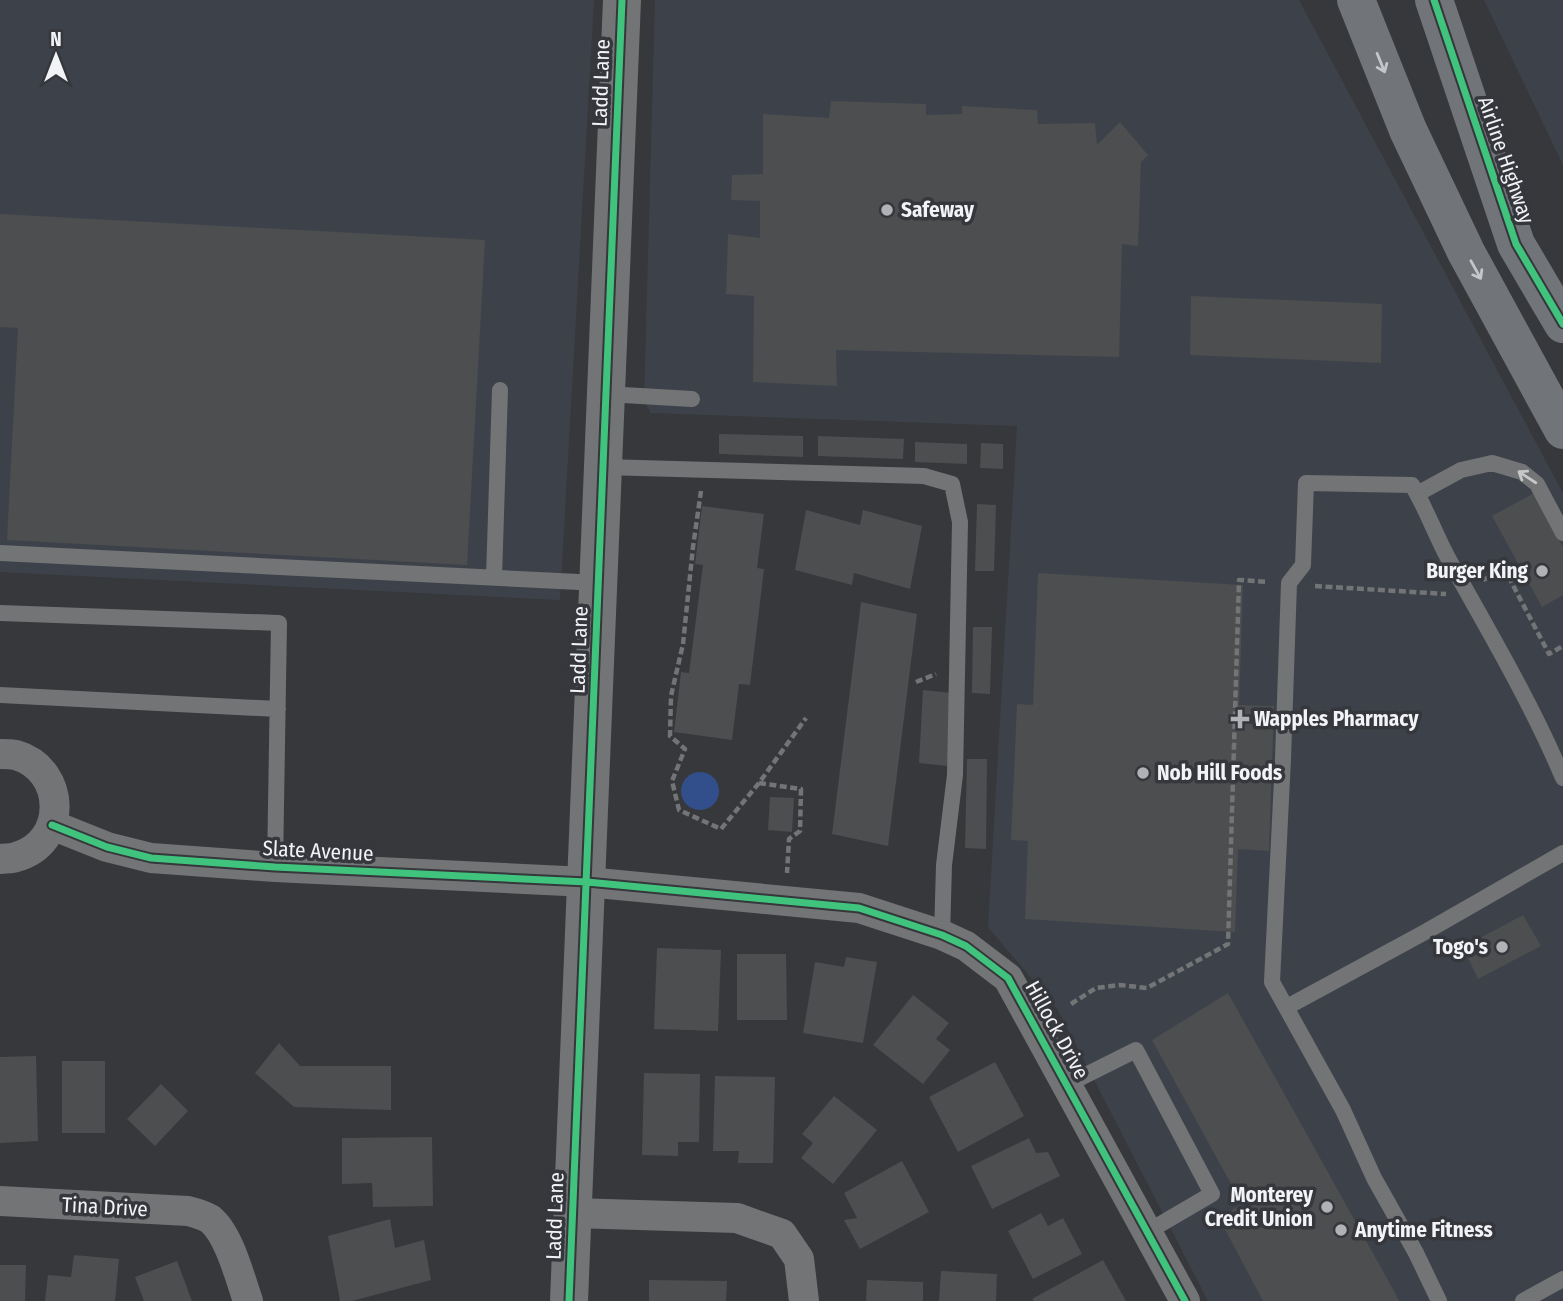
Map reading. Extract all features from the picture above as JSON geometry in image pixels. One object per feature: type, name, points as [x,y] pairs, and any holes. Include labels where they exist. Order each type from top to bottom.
[{"type":"main road","points":[[1356,0],[1408,130],[1466,252],[1563,430]]},
{"type":"main road","name":"Airline Highway","points":[[1434,0],[1516,244],[1563,324]]},
{"type":"street","name":"Ladd Lane","points":[[569,1301],[622,0]]},
{"type":"street","points":[[0,754],[15,754],[32,762],[45,774],[53,790],[56,808],[52,825],[44,839],[32,850],[17,857],[0,859]]},
{"type":"street","name":"Slate Avenue","points":[[52,825],[107,847],[151,858],[275,867],[587,882]]},
{"type":"street","name":"Hillock Drive","points":[[587,882],[859,908],[942,935],[966,946],[1008,978],[1185,1301]]},
{"type":"street","name":"Tina Drive","points":[[0,1200],[201,1214],[216,1226],[230,1248],[248,1301]]},
{"type":"street","points":[[573,1213],[737,1218],[782,1234],[799,1259],[804,1301]]},
{"type":"lane","points":[[494,578],[500,390]]},
{"type":"lane","points":[[606,394],[692,399]]},
{"type":"lane","points":[[1417,494],[1461,470],[1492,463],[1522,472],[1537,484],[1563,533]]},
{"type":"lane","points":[[604,467],[924,476],[952,484],[960,522],[956,761],[944,864],[942,935]]},
{"type":"lane","points":[[1439,1301],[1374,1178],[1343,1110],[1272,982],[1289,583],[1303,565],[1306,483],[1412,485],[1561,770]]},
{"type":"lane","points":[[0,553],[599,583]]},
{"type":"lane","points":[[0,613],[279,623],[275,867]]},
{"type":"lane","points":[[0,695],[278,709]]},
{"type":"lane","points":[[1287,1007],[1563,853]]},
{"type":"lane","points":[[1066,1084],[1136,1050],[1213,1194],[1147,1231]]},
{"type":"lane","points":[[1523,1301],[1563,1279]]},
{"type":"path","points":[[689,490],[713,491]]},
{"type":"path","points":[[701,491],[683,645],[671,696],[670,736],[685,749],[672,781],[679,810],[721,829],[759,783],[806,718]]},
{"type":"path","points":[[916,682],[936,674]]},
{"type":"path","points":[[759,783],[801,789],[800,831],[789,839],[786,901]]},
{"type":"shaded area","points":[[0,0],[594,0],[560,600],[0,572]]},
{"type":"shaded area","points":[[655,0],[1299,0],[1563,493],[1563,1301],[1208,1301],[1058,1010],[988,927],[1017,426],[651,413],[644,401]]},
{"type":"shaded area","points":[[1484,0],[1563,0],[1563,165]]},
{"type":"water","points":[[700,772],[714,777],[719,791],[714,805],[700,810],[686,805],[681,791],[686,777]]},
{"type":"building","name":"Safeway","points":[[831,101],[926,104],[926,115],[962,114],[962,106],[1037,110],[1038,124],[1095,123],[1097,145],[1120,122],[1148,155],[1141,162],[1138,246],[1122,244],[1119,357],[836,350],[837,386],[753,382],[754,296],[726,294],[728,234],[760,238],[760,201],[731,200],[732,175],[763,174],[763,114],[829,118]]},
{"type":"building","points":[[0,214],[485,240],[467,565],[7,540],[18,328],[0,327]]},
{"type":"building","points":[[1191,296],[1382,304],[1381,363],[1190,355]]},
{"type":"building","points":[[719,434],[803,436],[803,457],[719,454]]},
{"type":"building","points":[[818,436],[904,439],[903,459],[818,456]]},
{"type":"building","points":[[915,442],[967,444],[967,464],[915,462]]},
{"type":"building","points":[[981,443],[1003,444],[1003,469],[980,468]]},
{"type":"building","name":"Burger King","points":[[1534,493],[1563,547],[1563,595],[1542,607],[1492,516]]},
{"type":"building","points":[[977,504],[996,505],[994,571],[975,571]]},
{"type":"building","points":[[702,506],[764,514],[757,568],[764,569],[750,685],[739,684],[732,740],[674,732],[681,672],[689,673],[703,565],[695,564]]},
{"type":"building","points":[[806,510],[860,525],[863,510],[922,526],[910,589],[854,573],[852,585],[795,570]]},
{"type":"building","name":"Nob Hill Foods","points":[[1038,573],[1243,585],[1239,705],[1274,706],[1269,851],[1238,849],[1235,932],[1025,919],[1028,841],[1011,840],[1017,704],[1033,705]]},
{"type":"building","points":[[861,602],[917,614],[888,846],[832,834]]},
{"type":"building","points":[[973,627],[992,627],[990,694],[972,693]]},
{"type":"building","points":[[923,690],[952,693],[948,766],[919,763]]},
{"type":"building","points":[[967,759],[987,759],[986,849],[965,848]]},
{"type":"building","points":[[770,797],[794,798],[792,832],[768,830]]},
{"type":"building","name":"Togo's","points":[[1523,915],[1541,946],[1478,979],[1463,947]]},
{"type":"building","points":[[657,948],[721,950],[718,1031],[654,1029]]},
{"type":"building","points":[[737,954],[786,954],[787,1020],[737,1020]]},
{"type":"building","points":[[846,957],[877,962],[863,1043],[803,1033],[815,962],[844,967]]},
{"type":"building","points":[[1228,993],[1399,1301],[1263,1301],[1219,1218],[1242,1204],[1152,1040]]},
{"type":"building","points":[[913,995],[949,1023],[936,1039],[950,1050],[923,1084],[873,1045]]},
{"type":"building","points":[[279,1043],[300,1066],[391,1066],[391,1110],[294,1107],[255,1073]]},
{"type":"building","points":[[36,1056],[38,1141],[0,1143],[0,1057]]},
{"type":"building","points":[[62,1061],[105,1061],[105,1133],[62,1133]]},
{"type":"building","points":[[995,1062],[1024,1116],[958,1152],[929,1097]]},
{"type":"building","points":[[644,1073],[700,1074],[699,1142],[678,1142],[678,1156],[642,1155]]},
{"type":"building","points":[[715,1076],[775,1077],[773,1163],[738,1163],[739,1151],[713,1151]]},
{"type":"building","points":[[161,1084],[188,1111],[155,1146],[127,1119]]},
{"type":"building","points":[[834,1096],[877,1130],[833,1184],[801,1158],[813,1143],[802,1134]]},
{"type":"building","points":[[432,1137],[433,1206],[373,1207],[372,1183],[342,1184],[342,1138]]},
{"type":"building","points":[[1029,1138],[1036,1153],[1048,1152],[1060,1176],[992,1209],[971,1166]]},
{"type":"building","points":[[902,1161],[929,1212],[860,1249],[844,1220],[857,1218],[844,1193]]},
{"type":"building","points":[[1041,1213],[1048,1226],[1063,1218],[1082,1254],[1033,1279],[1008,1231]]},
{"type":"building","points":[[390,1219],[395,1248],[424,1240],[431,1280],[352,1301],[340,1301],[328,1236]]},
{"type":"building","points":[[74,1255],[119,1259],[115,1301],[45,1301],[48,1275],[71,1277]]},
{"type":"building","points":[[1103,1260],[1126,1301],[1032,1299]]},
{"type":"building","points":[[177,1261],[192,1301],[144,1301],[135,1277]]},
{"type":"building","points":[[0,1265],[26,1265],[25,1301],[0,1301]]},
{"type":"building","points":[[941,1271],[997,1274],[996,1301],[939,1301]]},
{"type":"building","points":[[649,1280],[727,1281],[726,1301],[649,1301]]},
{"type":"building","points":[[867,1280],[923,1282],[923,1301],[866,1301]]},
{"type":"cycle path","points":[[569,1301],[622,0]]},
{"type":"cycle path","points":[[1434,0],[1516,244],[1563,324]]},
{"type":"cycle path","points":[[52,825],[107,847],[151,858],[275,867],[587,882],[859,908],[942,935],[966,946],[1008,978],[1185,1301]]},
{"type":"place","name":"Safeway","points":[[887,210]]},
{"type":"place","name":"Burger King","points":[[1542,571]]},
{"type":"place","name":"Wapples Pharmacy","points":[[1240,719]]},
{"type":"place","name":"Nob Hill Foods","points":[[1143,773]]},
{"type":"place","name":"Togo's","points":[[1502,947]]},
{"type":"place","name":"Monterey Credit Union","points":[[1327,1207]]},
{"type":"place","name":"Anytime Fitness","points":[[1341,1230]]}]
